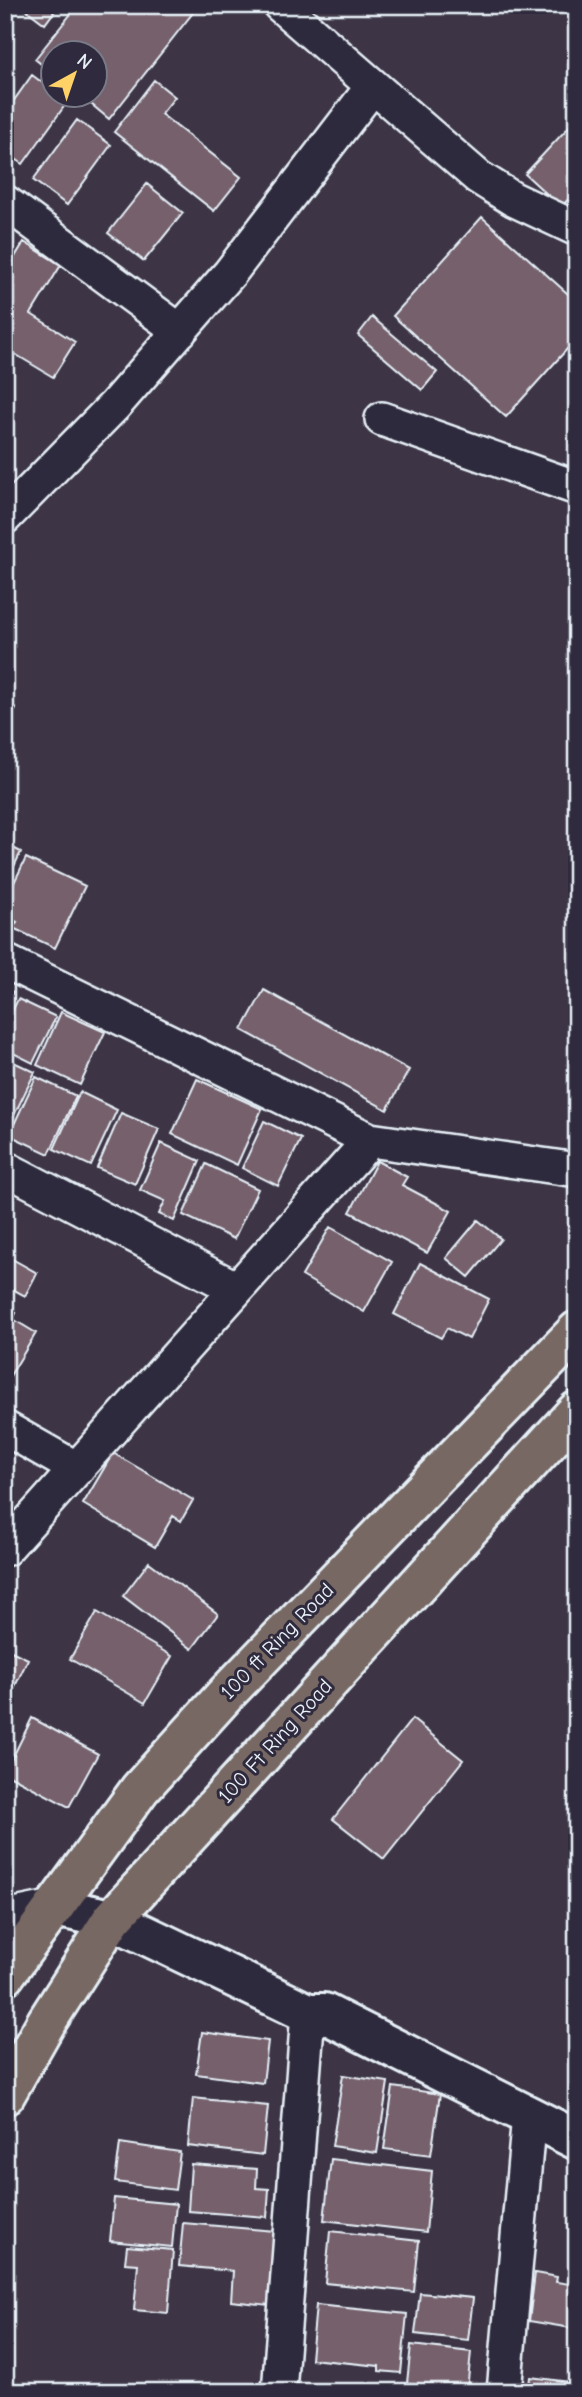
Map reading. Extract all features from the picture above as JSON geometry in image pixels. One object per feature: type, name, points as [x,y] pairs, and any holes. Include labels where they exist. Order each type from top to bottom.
[{"type":"main road","name":"100 ft Ring Road","points":[[5,1975],[140,1789],[217,1703],[577,1331]]},
{"type":"main road","name":"100 Ft Ring Road","points":[[5,2095],[47,2021],[112,1919],[577,1412]]},
{"type":"main road","points":[[54,1907],[112,1919],[308,2013],[324,2013],[577,2140]]},
{"type":"street","points":[[280,5],[478,177],[513,199],[577,229]]},
{"type":"street","points":[[5,517],[115,405],[230,273],[373,86]]},
{"type":"street","points":[[5,202],[180,331]]},
{"type":"street","points":[[382,419],[577,488]]},
{"type":"street","points":[[5,961],[370,1140],[577,1170]]},
{"type":"street","points":[[5,1549],[370,1140]]},
{"type":"street","points":[[5,1168],[237,1289]]},
{"type":"street","points":[[5,1428],[77,1469]]},
{"type":"street","points":[[5,1917],[54,1907]]},
{"type":"street","points":[[279,2392],[308,2013]]},
{"type":"street","points":[[504,2392],[529,2115]]},
{"type":"building","points":[[20,5],[59,5],[45,24]]},
{"type":"building","points":[[78,5],[199,5],[109,119],[96,108],[108,108],[108,38],[52,38]]},
{"type":"building","points":[[32,75],[38,80],[38,108],[63,108],[23,164],[5,152],[5,113]]},
{"type":"building","points":[[154,80],[175,97],[161,114],[241,177],[214,211],[114,132]]},
{"type":"building","points":[[577,118],[577,190],[561,207],[525,174]]},
{"type":"building","points":[[77,120],[111,145],[67,205],[33,180]]},
{"type":"building","points":[[147,184],[183,213],[144,261],[108,233]]},
{"type":"building","points":[[482,217],[577,302],[577,338],[506,417],[393,316]]},
{"type":"building","points":[[24,242],[61,265],[31,314],[75,342],[53,377],[5,348],[5,273]]},
{"type":"building","points":[[372,317],[437,372],[422,390],[358,335]]},
{"type":"building","points":[[5,701],[16,709],[5,726]]},
{"type":"building","points":[[5,844],[21,852],[5,885]]},
{"type":"building","points":[[26,858],[85,886],[55,948],[13,928],[17,922],[5,916],[5,901]]},
{"type":"building","points":[[5,988],[13,992],[5,1007]]},
{"type":"building","points":[[264,990],[409,1070],[387,1110],[242,1030]]},
{"type":"building","points":[[18,999],[56,1017],[33,1063],[5,1049],[5,1026]]},
{"type":"building","points":[[61,1012],[105,1032],[80,1085],[37,1065]]},
{"type":"building","points":[[5,1058],[35,1072],[7,1130],[5,1129]]},
{"type":"building","points":[[36,1077],[76,1096],[49,1154],[9,1135]]},
{"type":"building","points":[[197,1079],[262,1109],[237,1165],[172,1134]]},
{"type":"building","points":[[80,1092],[117,1110],[91,1166],[54,1149]]},
{"type":"building","points":[[121,1113],[159,1129],[135,1184],[97,1168]]},
{"type":"building","points":[[264,1121],[301,1139],[278,1186],[242,1168]]},
{"type":"building","points":[[161,1143],[200,1161],[174,1221],[159,1214],[165,1201],[140,1190]]},
{"type":"building","points":[[377,1161],[407,1177],[402,1185],[451,1211],[427,1253],[350,1212]]},
{"type":"building","points":[[206,1164],[258,1189],[234,1239],[183,1215]]},
{"type":"building","points":[[478,1220],[501,1239],[469,1277],[446,1258]]},
{"type":"building","points":[[330,1227],[392,1262],[364,1312],[302,1276]]},
{"type":"building","points":[[5,1255],[37,1273],[25,1296],[5,1285]]},
{"type":"building","points":[[420,1263],[489,1299],[469,1339],[447,1328],[441,1338],[394,1314]]},
{"type":"building","points":[[5,1307],[16,1313],[13,1319],[36,1333],[5,1384]]},
{"type":"building","points":[[113,1453],[193,1500],[181,1521],[173,1516],[155,1547],[83,1504]]},
{"type":"building","points":[[149,1562],[218,1614],[192,1649],[123,1596]]},
{"type":"building","points":[[97,1612],[172,1656],[145,1703],[70,1659]]},
{"type":"building","points":[[5,1648],[28,1659],[9,1699],[5,1697]]},
{"type":"building","points":[[32,1718],[98,1754],[69,1807],[5,1773]]},
{"type":"building","points":[[412,1719],[463,1760],[384,1859],[333,1819]]},
{"type":"building","points":[[202,2032],[268,2041],[263,2083],[196,2074]]},
{"type":"building","points":[[343,2075],[388,2082],[377,2153],[332,2146]]},
{"type":"building","points":[[393,2087],[440,2094],[431,2155],[384,2149]]},
{"type":"building","points":[[193,2098],[268,2106],[263,2155],[188,2146]]},
{"type":"building","points":[[120,2143],[180,2152],[175,2190],[115,2182]]},
{"type":"building","points":[[331,2159],[432,2171],[426,2232],[324,2220]]},
{"type":"building","points":[[191,2164],[257,2169],[256,2188],[269,2189],[267,2217],[188,2211]]},
{"type":"building","points":[[114,2198],[176,2204],[172,2247],[110,2241]]},
{"type":"building","points":[[183,2223],[275,2231],[269,2305],[231,2301],[233,2271],[179,2266]]},
{"type":"building","points":[[330,2231],[419,2241],[414,2292],[325,2283]]},
{"type":"building","points":[[127,2246],[173,2250],[168,2313],[134,2310],[138,2264],[125,2263]]},
{"type":"building","points":[[535,2273],[557,2277],[556,2282],[577,2285],[577,2329],[529,2321]]},
{"type":"building","points":[[420,2293],[473,2298],[468,2340],[415,2334]]},
{"type":"building","points":[[316,2305],[407,2314],[401,2373],[379,2371],[379,2366],[311,2359]]},
{"type":"building","points":[[411,2345],[471,2352],[467,2390],[407,2383]]},
{"type":"building","points":[[530,2377],[577,2383],[577,2392],[528,2392]]}]
